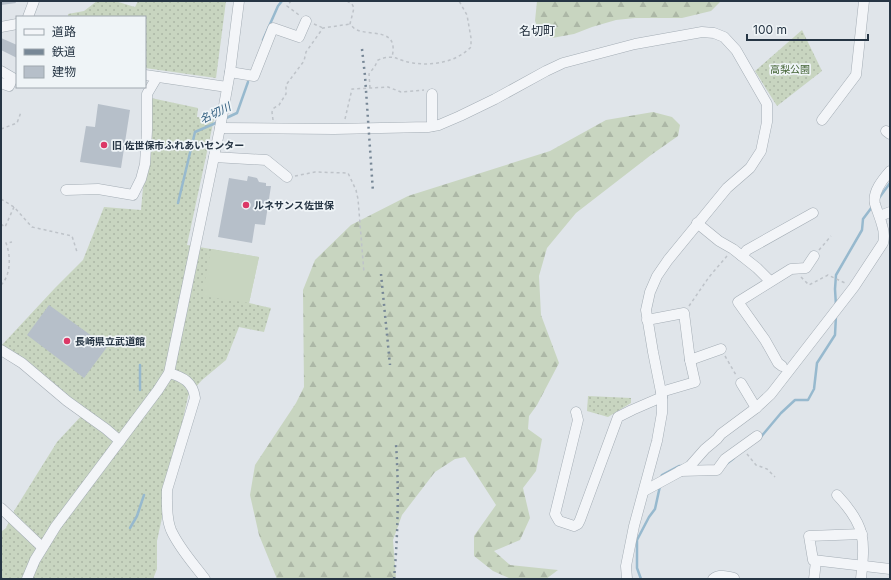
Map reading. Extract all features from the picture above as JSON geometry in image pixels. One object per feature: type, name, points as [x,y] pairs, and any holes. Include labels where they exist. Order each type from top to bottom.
[{"type":"street","points":[[28,16],[34,1]]},
{"type":"street","points":[[27,579],[34,560],[56,526],[158,390],[168,373],[220,127],[230,72],[239,1]]},
{"type":"street","points":[[822,120],[856,75],[864,1]]},
{"type":"street","points":[[230,72],[254,76],[273,28],[299,36],[306,21]]},
{"type":"street","points":[[1,26],[16,24]]},
{"type":"street","points":[[220,127],[403,128],[439,125],[467,113],[563,63],[635,44],[702,32],[714,33],[724,37],[740,56],[767,104],[767,122],[762,151],[750,168],[727,188],[697,223],[657,276],[650,292],[646,310],[661,395],[662,413],[657,441],[646,477],[644,491],[634,526],[626,566],[627,579]]},
{"type":"street","points":[[1,70],[14,78],[9,86],[1,83]]},
{"type":"street","points":[[146,76],[227,87]]},
{"type":"street","points":[[66,190],[98,189],[133,195],[141,179],[145,164],[147,94],[157,77]]},
{"type":"street","points":[[432,94],[432,126]]},
{"type":"street","points":[[214,157],[266,160],[287,177]]},
{"type":"street","points":[[644,491],[690,466],[721,434],[756,408],[771,394],[783,368],[854,287],[883,243],[885,236],[875,202],[875,195],[879,185],[890,171]]},
{"type":"street","points":[[880,216],[890,212]]},
{"type":"street","points":[[742,256],[747,250],[813,213]]},
{"type":"street","points":[[697,223],[719,241],[734,249],[758,268],[770,281]]},
{"type":"street","points":[[783,368],[738,302],[791,269],[806,268],[814,256]]},
{"type":"street","points":[[576,412],[578,420],[555,514],[560,521],[574,526],[578,524],[580,520],[618,417],[661,395],[695,382],[690,360],[684,313],[647,320]]},
{"type":"street","points":[[690,360],[721,349]]},
{"type":"street","points":[[1,350],[22,363],[67,401],[120,441]]},
{"type":"street","points":[[168,373],[182,377],[188,382],[194,390],[195,398],[167,490],[166,505],[171,530],[183,550],[205,579]]},
{"type":"street","points":[[742,385],[756,408]]},
{"type":"street","points":[[680,471],[717,470],[725,459],[757,436]]},
{"type":"street","points":[[837,495],[851,510],[857,520],[862,534],[864,546],[861,579]]},
{"type":"street","points":[[1,508],[42,547]]},
{"type":"street","points":[[862,534],[809,536],[813,560],[890,569]]},
{"type":"street","points":[[814,579],[816,560]]},
{"type":"street","points":[[714,579],[717,576],[726,576],[734,578],[733,579]]},
{"type":"path","points":[[347,1],[352,4],[354,8],[350,24]]},
{"type":"path","points":[[370,88],[369,74],[378,60],[388,56],[414,63],[440,63],[450,61],[464,55],[471,47],[471,38],[466,15],[459,1]]},
{"type":"path","points":[[350,24],[356,30],[385,34],[393,45],[392,57]]},
{"type":"path","points":[[275,123],[272,112],[274,108],[279,105],[286,94],[286,85],[304,60],[306,52],[323,28],[350,24]]},
{"type":"path","points":[[344,128],[352,89],[388,87],[401,92],[428,90],[432,94]]},
{"type":"path","points":[[1,130],[17,123],[21,112]]},
{"type":"path","points":[[287,177],[315,172],[348,173],[358,199],[364,273]]},
{"type":"path","points":[[1,199],[14,207],[32,227],[72,236],[77,252]]},
{"type":"path","points":[[1,224],[5,226],[14,207]]},
{"type":"path","points":[[814,256],[831,236]]},
{"type":"path","points":[[1,285],[6,280],[10,254],[6,243],[12,242]]},
{"type":"path","points":[[684,313],[709,277],[734,249]]},
{"type":"path","points":[[795,269],[809,286],[828,275],[854,287]]},
{"type":"path","points":[[721,349],[742,385]]},
{"type":"path","points":[[742,448],[756,465],[767,469],[775,477]]},
{"type":"green space","points":[[97,1],[115,1],[135,7],[138,1],[226,1],[216,78],[146,68],[146,16],[68,16],[68,14],[84,11]]},
{"type":"green space","points":[[537,1],[721,1],[711,11],[682,18],[635,18],[616,20],[574,34],[552,38],[540,33],[535,21]]},
{"type":"green space","name":"高梨公園","points":[[802,30],[822,71],[777,106],[755,71]]},
{"type":"green space","points":[[151,98],[198,108],[197,117],[214,119],[187,245],[259,257],[249,303],[271,308],[264,332],[239,327],[226,360],[202,380],[188,396],[157,541],[157,569],[153,579],[1,579],[1,532],[6,528],[14,511],[57,442],[84,413],[1,346],[83,260],[104,207],[141,210]]},
{"type":"green space","points":[[653,112],[672,117],[680,125],[678,136],[576,213],[547,248],[539,276],[541,315],[559,363],[537,405],[529,416],[528,429],[542,439],[536,471],[523,488],[530,518],[520,540],[494,551],[510,565],[558,570],[546,579],[511,579],[493,571],[474,556],[474,536],[496,505],[465,457],[455,459],[435,472],[402,515],[393,540],[396,579],[277,579],[259,535],[250,495],[255,465],[296,403],[304,387],[303,290],[315,260],[351,225],[408,196],[550,151],[606,120]]},
{"type":"green space","points":[[211,249],[259,257],[249,303],[202,296]]},
{"type":"green space","points":[[588,396],[631,398],[631,403],[608,417],[587,411]]},
{"type":"building","points":[[1,1],[15,1],[16,3],[1,5]]},
{"type":"building","points":[[1,38],[16,45],[16,58],[1,50]]},
{"type":"building","name":"旧 佐世保市ふれあいセンター","points":[[98,104],[130,110],[121,168],[80,162],[86,126],[95,127]]},
{"type":"building","name":"ルネサンス佐世保","points":[[248,176],[257,178],[259,182],[266,183],[266,186],[271,186],[265,225],[255,224],[252,243],[218,237],[229,178],[247,181]]},
{"type":"building","name":"長崎県立武道館","points":[[49,305],[107,347],[84,378],[27,335]]},
{"type":"waterway","name":"名切川","points":[[263,40],[278,6],[282,1]]},
{"type":"waterway","name":"名切川","points":[[224,119],[237,113],[248,82]]},
{"type":"waterway","name":"名切川","points":[[178,203],[195,132],[218,122]]},
{"type":"waterway","points":[[879,198],[890,183]]},
{"type":"waterway","points":[[836,306],[836,275],[862,230],[863,219],[872,207]]},
{"type":"waterway","points":[[760,438],[781,413],[795,400],[808,400],[814,389],[817,363],[835,335],[836,315]]},
{"type":"waterway","name":"名切川","points":[[140,365],[140,390]]},
{"type":"waterway","points":[[725,465],[734,458]]},
{"type":"waterway","points":[[661,477],[679,466],[682,466]]},
{"type":"waterway","points":[[641,579],[637,568],[637,540],[655,509],[660,486]]},
{"type":"waterway","name":"名切川","points":[[130,528],[137,516],[144,495]]},
{"type":"railway","points":[[362,49],[373,192]]},
{"type":"railway","points":[[381,274],[390,365]]},
{"type":"railway","points":[[394,579],[398,512],[396,444]]},
{"type":"place","name":"旧 佐世保市ふれあいセンター","points":[[104,145]]},
{"type":"place","name":"ルネサンス佐世保","points":[[246,205]]},
{"type":"place","name":"長崎県立武道館","points":[[67,341]]},
{"type":"district","name":"名切町","points":[[537,31]]}]
